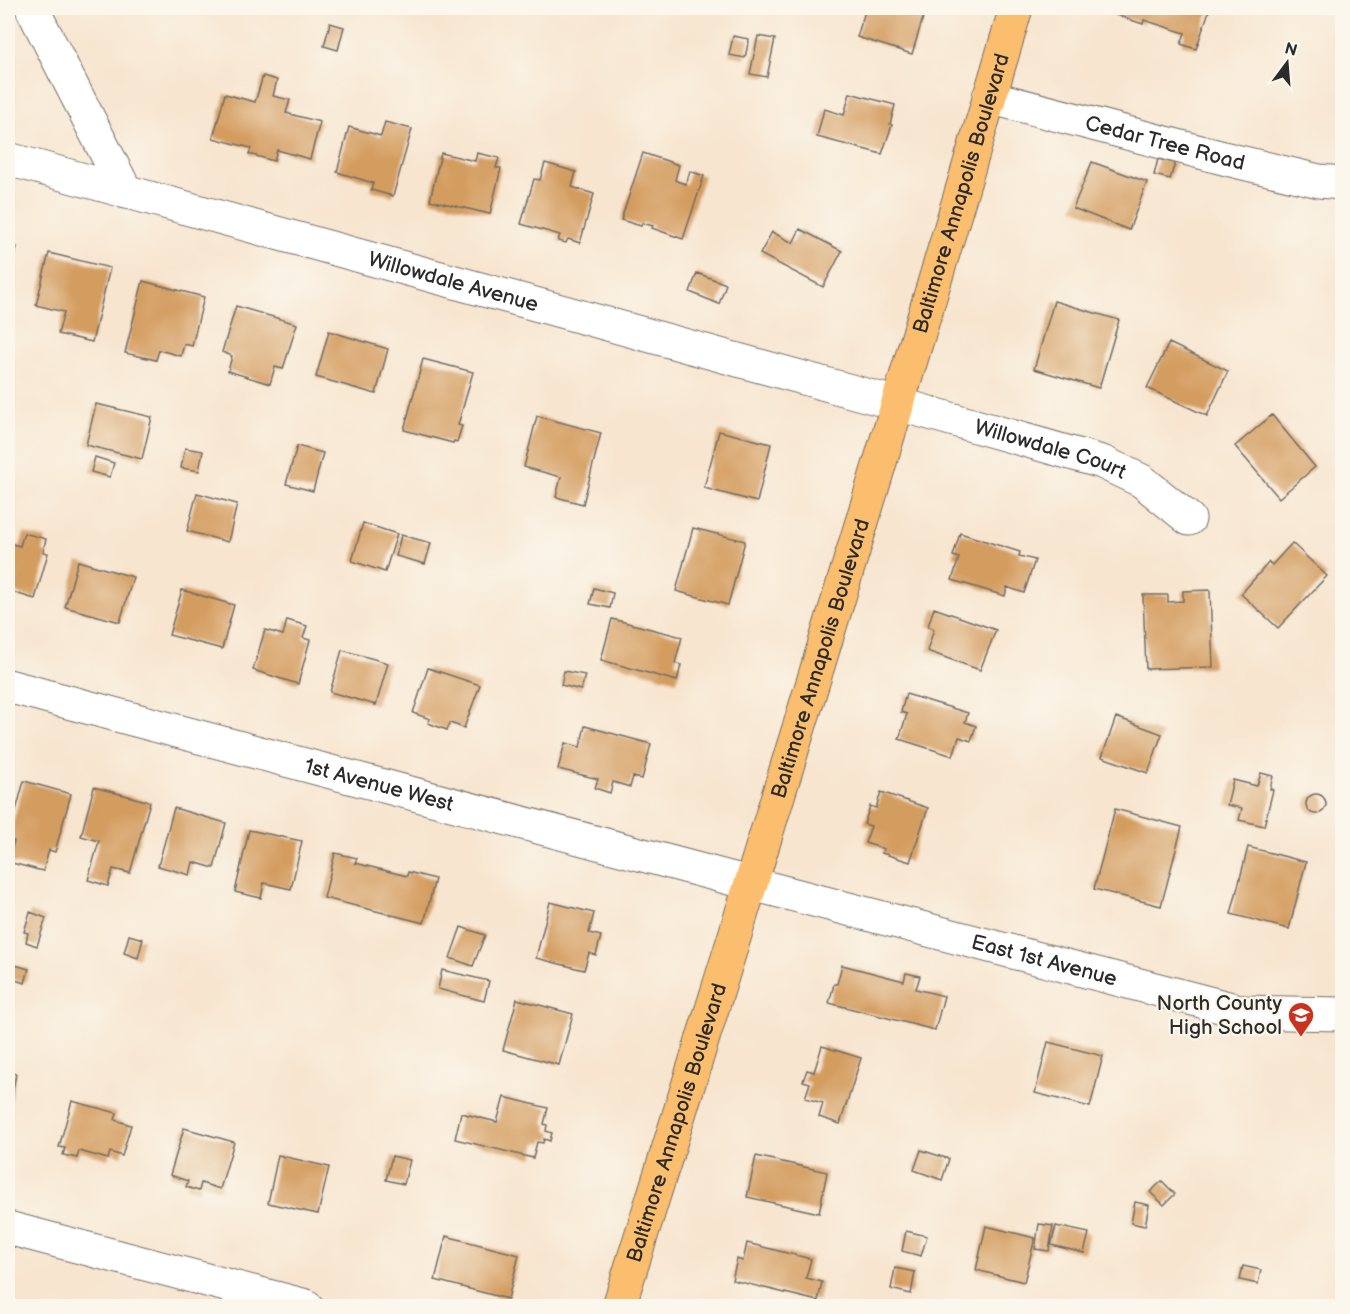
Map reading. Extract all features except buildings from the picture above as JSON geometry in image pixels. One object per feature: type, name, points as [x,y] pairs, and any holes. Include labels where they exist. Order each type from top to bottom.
[{"type":"main road","name":"Baltimore Annapolis Boulevard","points":[[619,1306],[752,884],[1016,8]]},
{"type":"street","points":[[32,8],[126,192]]},
{"type":"street","name":"Cedar Tree Road","points":[[989,97],[1231,160],[1319,181],[1342,183]]},
{"type":"street","name":"Willowdale Avenue","points":[[8,159],[898,404]]},
{"type":"street","name":"Willowdale Court","points":[[898,404],[1102,462],[1142,481],[1189,519]]},
{"type":"street","name":"1st Avenue West","points":[[8,686],[752,884]]},
{"type":"street","name":"East 1st Avenue","points":[[752,884],[1242,1012],[1342,1014]]},
{"type":"street","points":[[8,1228],[306,1306]]},
{"type":"place","name":"North County High School","points":[[1301,1038]]}]
